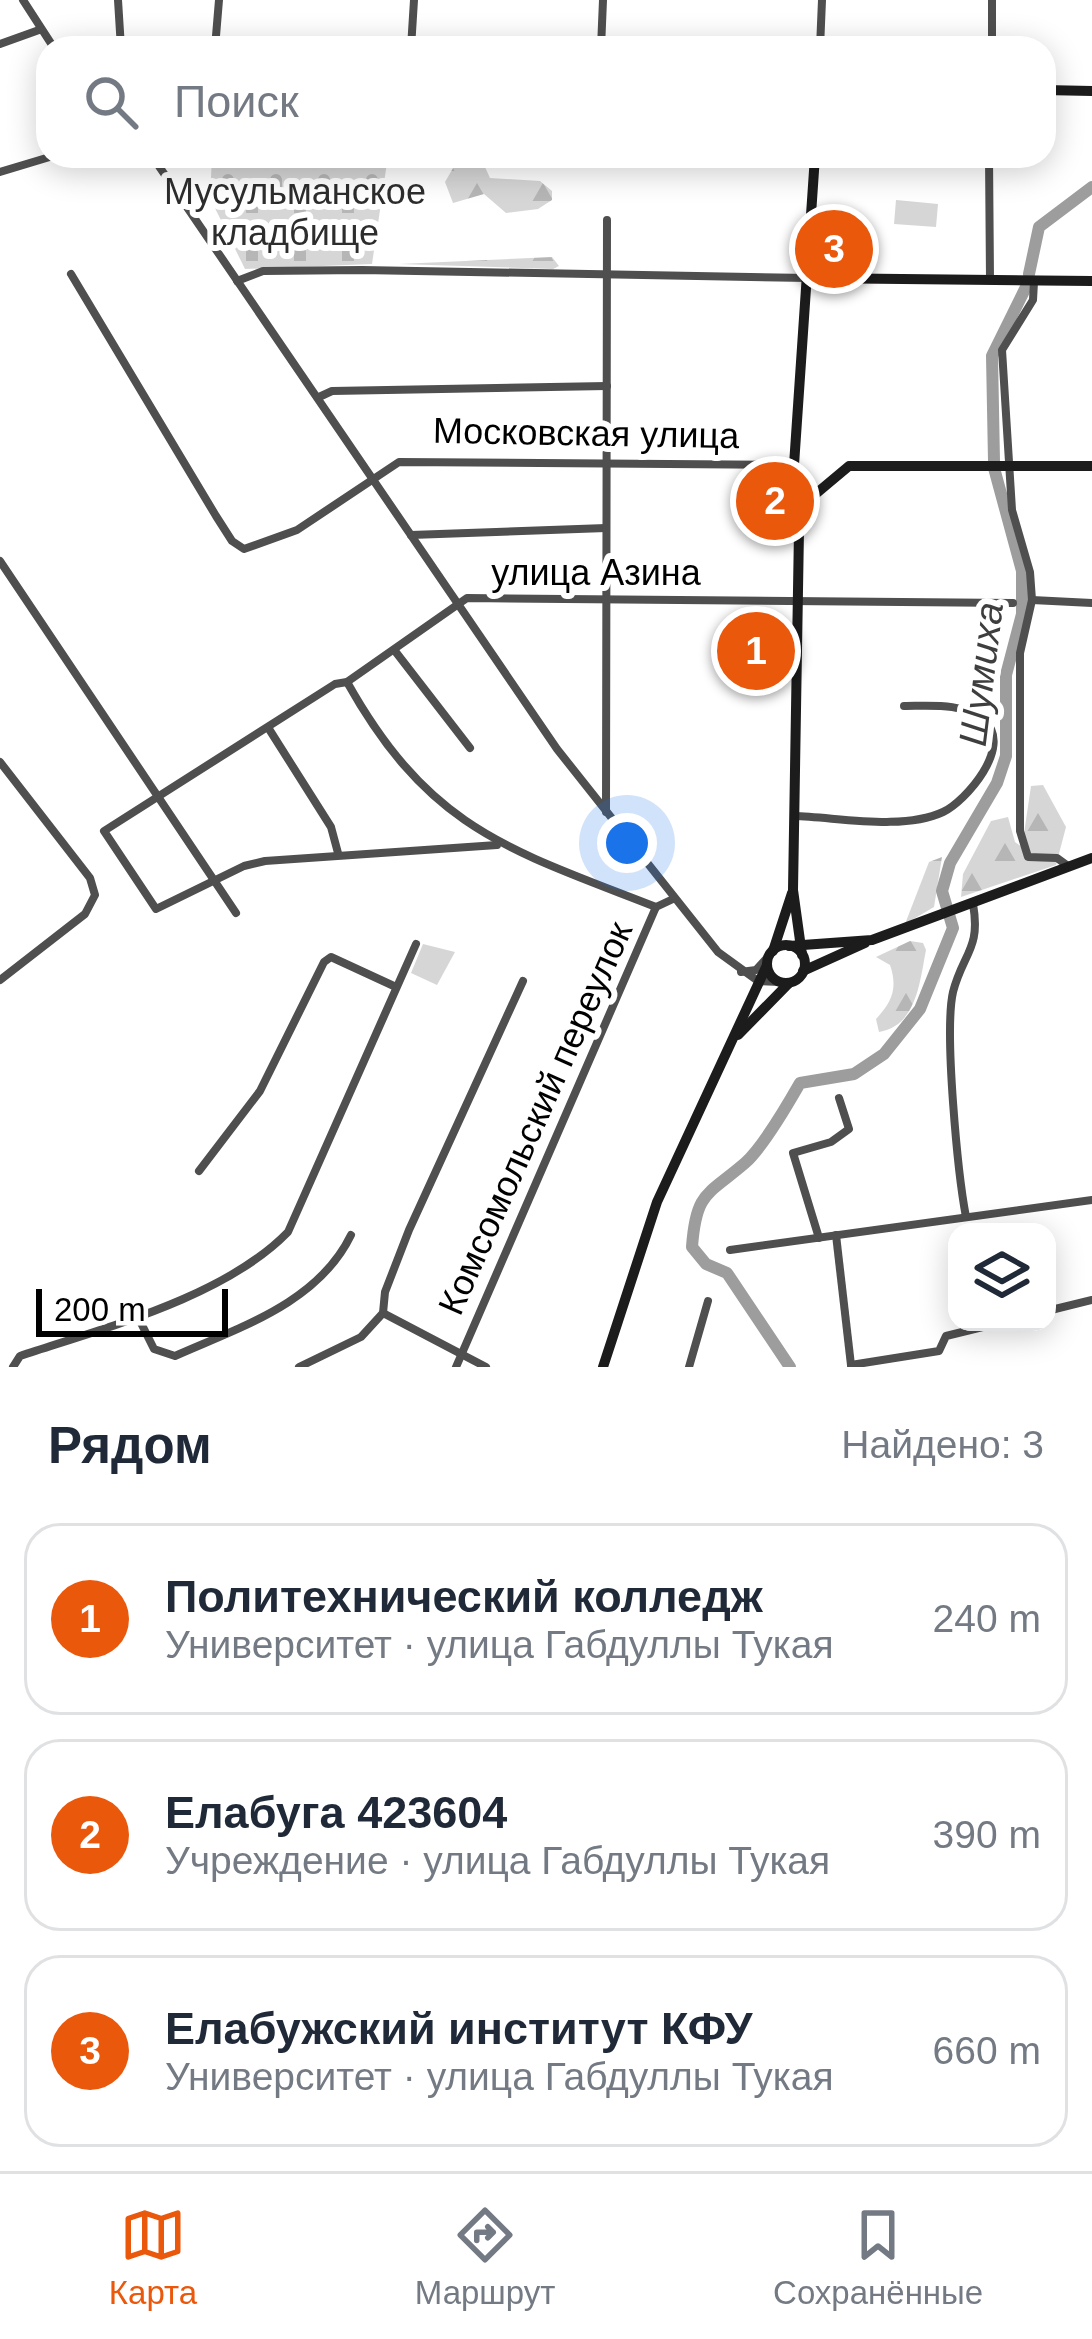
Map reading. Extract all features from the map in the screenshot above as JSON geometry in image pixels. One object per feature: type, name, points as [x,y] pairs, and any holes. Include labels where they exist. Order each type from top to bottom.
[{"type":"main road","points":[[1056,90],[1092,91]]},
{"type":"main road","points":[[803,971],[796,948],[793,890],[799,530],[795,472],[814,168]]},
{"type":"main road","points":[[809,278],[1092,281]]},
{"type":"main road","points":[[799,530],[806,502],[849,466],[1092,466]]},
{"type":"main road","points":[[795,472],[800,489],[818,491]]},
{"type":"main road","points":[[726,1053],[784,982],[803,971],[872,940],[1092,859]]},
{"type":"main road","points":[[603,1367],[650,1221],[769,958],[793,890]]},
{"type":"main road","points":[[769,958],[796,948],[872,940]]},
{"type":"main road","points":[[769,958],[784,982]]},
{"type":"street","points":[[22,0],[44,36]]},
{"type":"street","points":[[118,0],[120,36]]},
{"type":"street","points":[[216,36],[219,0]]},
{"type":"street","points":[[412,36],[414,0]]},
{"type":"street","points":[[602,36],[603,0]]},
{"type":"street","points":[[820,36],[822,0]]},
{"type":"street","points":[[992,0],[992,36]]},
{"type":"street","points":[[0,44],[39,30]]},
{"type":"street","points":[[0,172],[36,161]]},
{"type":"street","points":[[160,168],[456,605],[606,812],[673,898],[740,972],[758,981],[784,982]]},
{"type":"street","points":[[989,168],[990,281]]},
{"type":"street","points":[[606,812],[607,220]]},
{"type":"street","points":[[237,281],[263,271],[809,278]]},
{"type":"street","name":"Московская улица","points":[[71,274],[232,541],[244,549],[259,548],[335,508],[390,465],[407,461],[608,463],[795,472]]},
{"type":"street","points":[[1034,281],[1033,300],[1002,350],[1016,532],[1030,572],[1032,600],[1020,653],[1021,842],[1028,856],[1057,858],[1069,868]]},
{"type":"street","points":[[319,397],[332,391],[607,386]]},
{"type":"street","points":[[411,535],[606,528]]},
{"type":"street","points":[[0,561],[236,913]]},
{"type":"street","name":"улица Азина","points":[[213,881],[156,909],[104,831],[335,684],[347,682],[467,598],[1013,603]]},
{"type":"street","points":[[1032,600],[1092,603]]},
{"type":"street","points":[[395,650],[470,748]]},
{"type":"street","points":[[347,682],[437,804],[497,845],[656,907]]},
{"type":"street","points":[[794,816],[920,820],[966,797],[991,751],[984,718],[948,706],[904,706]]},
{"type":"street","points":[[269,729],[331,827],[338,853]]},
{"type":"street","points":[[0,763],[90,878],[95,896],[85,914],[0,980]]},
{"type":"street","points":[[213,881],[265,861],[497,845]]},
{"type":"street","name":"Комсомольский переулок","points":[[456,1367],[656,907],[673,898]]},
{"type":"street","points":[[966,1217],[951,1026],[953,992],[979,929],[974,904]]},
{"type":"street","points":[[14,1367],[20,1356],[137,1315],[228,1275],[288,1232],[416,944]]},
{"type":"street","points":[[199,1171],[260,1091],[324,962],[331,957],[397,987]]},
{"type":"street","points":[[740,972],[756,970],[769,958]]},
{"type":"street","points":[[740,972],[750,1000]]},
{"type":"street","points":[[299,1367],[361,1337],[383,1313],[385,1292],[409,1230],[523,981]]},
{"type":"street","points":[[818,1238],[793,1154],[830,1142],[849,1129],[839,1098]]},
{"type":"street","points":[[730,1250],[1092,1200]]},
{"type":"street","points":[[137,1315],[154,1349],[175,1356],[310,1290],[339,1261],[351,1235]]},
{"type":"street","points":[[836,1235],[851,1366],[939,1351],[946,1336],[966,1331]]},
{"type":"street","points":[[1056,1309],[1092,1300]]},
{"type":"street","points":[[689,1367],[708,1301]]},
{"type":"street","points":[[383,1313],[486,1367]]},
{"type":"green space","name":"Мусульманское кладбище","points":[[211,168],[386,168],[372,264],[245,269],[210,198]]},
{"type":"green space","points":[[453,168],[485,168],[490,178],[540,181],[552,191],[552,200],[538,209],[506,213],[484,194],[453,203],[445,182]]},
{"type":"green space","points":[[896,200],[938,204],[936,227],[894,224]]},
{"type":"green space","points":[[552,257],[559,266],[553,269],[399,264]]},
{"type":"green space","points":[[1043,785],[1066,827],[1056,865],[961,897],[963,874],[991,821],[1008,817],[1015,842],[1022,847],[1031,786]]},
{"type":"green space","points":[[942,857],[934,907],[905,924],[929,862]]},
{"type":"green space","points":[[910,941],[923,943],[926,950],[915,1000],[902,1021],[879,1032],[876,1019],[890,1001],[893,981],[890,965],[876,957]]},
{"type":"green space","points":[[423,944],[455,952],[437,985],[411,973]]},
{"type":"waterway","name":"Шумиха","points":[[1029,274],[1039,227],[1092,187]]},
{"type":"waterway","name":"Шумиха","points":[[994,461],[992,356],[1026,287]]},
{"type":"waterway","name":"Шумиха","points":[[790,1367],[727,1273],[706,1264],[692,1247],[697,1215],[706,1196],[759,1147],[800,1083],[854,1074],[884,1054],[920,1009],[953,928],[942,891],[950,863],[997,783],[1006,756],[1006,675],[1022,614],[1022,571],[994,468]]},
{"type":"place","name":"Елабужский институт КФУ","points":[[834,249]]},
{"type":"place","name":"Елабуга 423604","points":[[775,501]]},
{"type":"place","name":"Политехнический колледж","points":[[756,651]]}]
